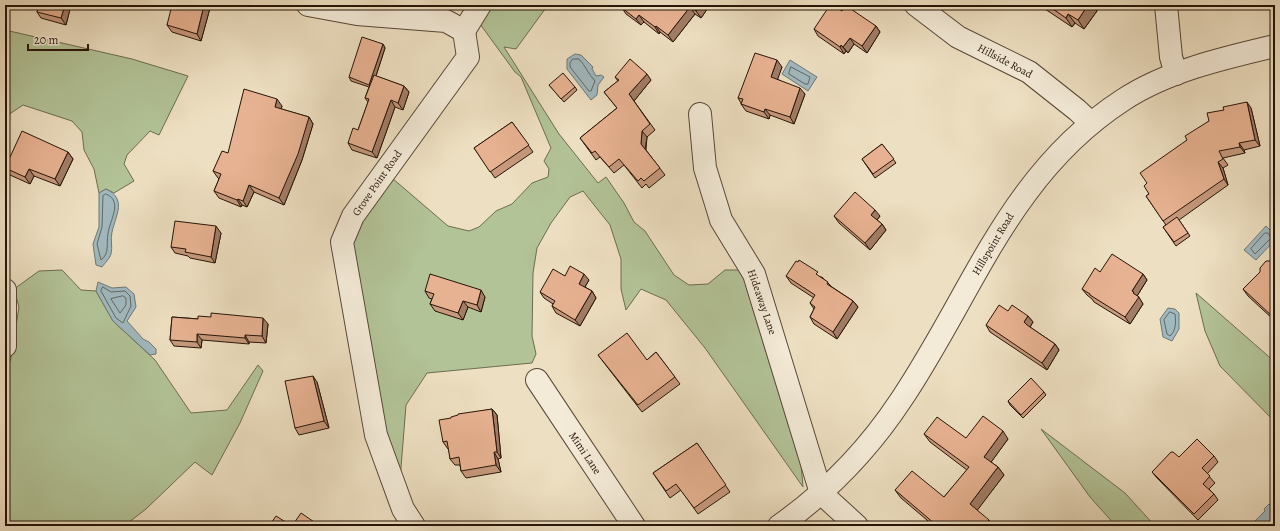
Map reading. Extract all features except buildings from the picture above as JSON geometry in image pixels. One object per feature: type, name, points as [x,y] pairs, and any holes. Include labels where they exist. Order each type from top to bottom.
[{"type":"street","points":[[308,5],[357,14],[446,21],[464,31],[480,5]]},
{"type":"street","name":"Hillside Road","points":[[916,5],[958,37],[1029,72],[1091,123]]},
{"type":"street","points":[[1166,5],[1171,57],[1176,74]]},
{"type":"street","name":"Grove Point Road","points":[[414,526],[403,509],[376,435],[342,242],[353,216],[468,57],[464,31]]},
{"type":"street","name":"Hillspoint Road","points":[[779,526],[821,493],[863,452],[901,400],[992,243],[1026,191],[1044,168],[1091,123],[1124,99],[1149,85],[1176,74],[1275,46]]},
{"type":"street","name":"Hideaway Lane","points":[[700,114],[705,168],[721,220],[754,274],[821,493]]},
{"type":"street","points":[[5,290],[5,346]]},
{"type":"street","name":"Mimi Lane","points":[[537,380],[634,526]]},
{"type":"street","points":[[821,493],[857,526]]},
{"type":"green space","points":[[459,5],[548,5],[516,49],[504,47],[559,134],[598,183],[606,177],[624,203],[634,222],[645,231],[674,275],[689,285],[708,284],[725,270],[745,270],[798,427],[803,487],[705,348],[666,300],[641,289],[626,310],[621,289],[621,259],[610,225],[583,191],[570,197],[551,223],[537,248],[533,273],[532,336],[536,354],[532,363],[427,373],[406,405],[400,480],[382,423],[351,239],[357,222],[392,178],[448,226],[469,231],[479,227],[496,211],[512,204],[532,183],[548,177],[549,169],[544,161],[551,148],[521,77],[515,72],[469,9]]},
{"type":"green space","points":[[5,30],[132,59],[188,76],[159,135],[150,131],[127,155],[124,164],[134,181],[114,193],[106,189],[99,193],[94,169],[84,150],[82,132],[72,121],[23,105],[5,117]]},
{"type":"green space","points":[[62,270],[81,290],[96,291],[113,321],[155,360],[191,413],[227,410],[258,365],[263,371],[240,423],[212,475],[195,462],[146,509],[124,526],[5,526],[5,378],[11,358],[19,307],[14,289],[39,271]]},
{"type":"green space","points":[[1196,293],[1275,362],[1275,422],[1220,366],[1205,331]]},
{"type":"green space","points":[[1041,429],[1125,493],[1155,526],[1116,526],[1090,497]]},
{"type":"water","points":[[575,54],[581,55],[593,67],[592,69],[596,76],[601,75],[604,77],[598,85],[597,95],[591,100],[567,69],[567,59]]},
{"type":"water","points":[[790,60],[817,77],[808,91],[782,74]]},
{"type":"water","points":[[106,189],[116,197],[118,208],[111,235],[111,254],[109,259],[102,267],[96,265],[93,244],[99,227],[99,193]]},
{"type":"water","points":[[1266,226],[1275,235],[1275,240],[1256,260],[1244,250]]},
{"type":"water","points":[[98,282],[112,288],[126,287],[134,294],[136,307],[127,321],[143,339],[149,342],[156,349],[156,354],[150,355],[113,321],[96,291]]},
{"type":"water","points":[[1168,308],[1175,309],[1179,313],[1179,329],[1172,341],[1163,337],[1160,319]]},
{"type":"water","points":[[1269,504],[1275,510],[1275,526],[1250,526],[1265,511],[1264,509]]}]
